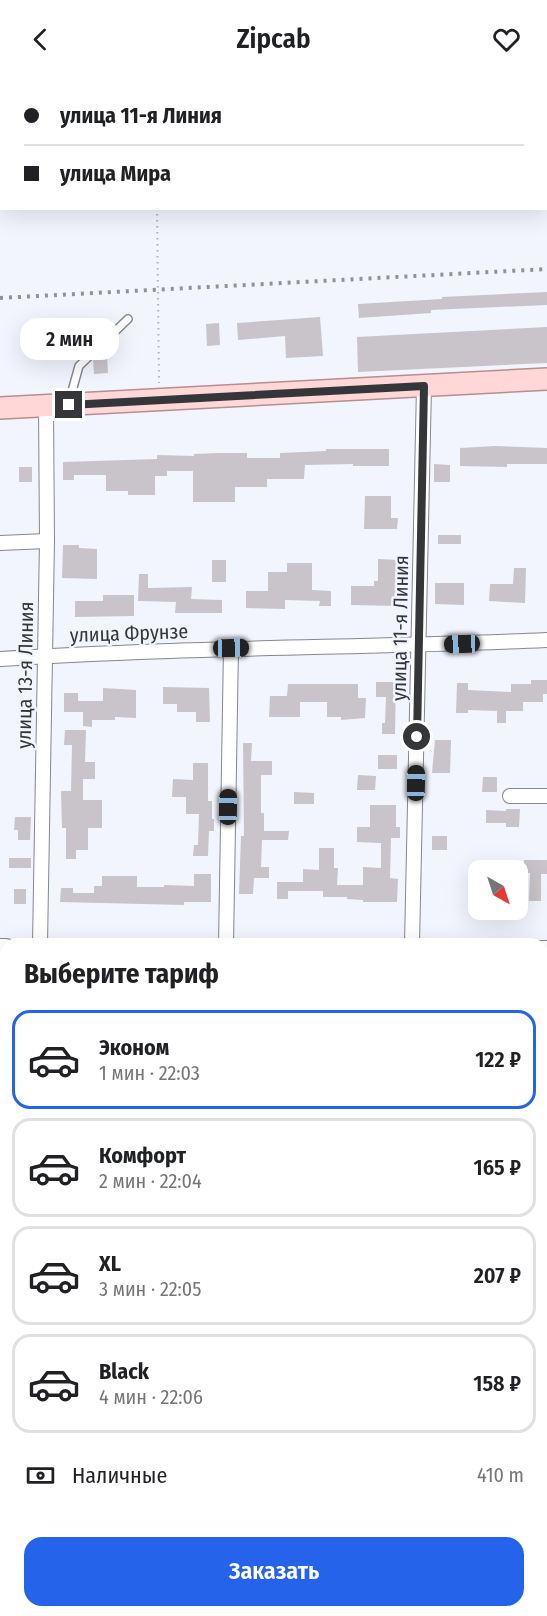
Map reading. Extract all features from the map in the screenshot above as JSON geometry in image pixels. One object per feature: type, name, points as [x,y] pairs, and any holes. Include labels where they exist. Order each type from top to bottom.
[{"type":"main road","points":[[0,408],[547,379]]},
{"type":"street","name":"улица 11-я Линия","points":[[412,938],[424,386]]},
{"type":"street","name":"улица 13-я Линия","points":[[40,938],[46,656],[46,406]]},
{"type":"street","points":[[0,543],[47,541]]},
{"type":"street","name":"улица Фрунзе","points":[[0,659],[231,648],[547,640]]},
{"type":"street","points":[[226,938],[231,648]]},
{"type":"street","points":[[510,796],[547,796]]},
{"type":"lane","points":[[69,405],[79,366],[128,319]]},
{"type":"path","points":[[157,210],[159,399]]},
{"type":"building","points":[[547,292],[547,305],[431,310],[431,313],[359,318],[358,304]]},
{"type":"building","points":[[320,317],[323,356],[286,358],[285,336],[238,340],[237,323]]},
{"type":"building","points":[[219,323],[220,345],[207,346],[206,324]]},
{"type":"building","points":[[547,327],[547,363],[358,372],[357,337]]},
{"type":"building","points":[[107,355],[108,373],[94,374],[93,360],[98,356]]},
{"type":"building","points":[[495,446],[547,448],[547,464],[507,464],[507,467],[460,466],[460,448]]},
{"type":"building","points":[[326,449],[389,449],[389,466],[305,465],[304,479],[267,479],[267,487],[235,487],[235,502],[193,502],[193,471],[167,471],[167,476],[155,476],[155,495],[128,495],[128,491],[106,491],[106,475],[74,475],[74,480],[63,480],[63,462],[157,459],[157,455],[194,456],[194,454],[219,453],[247,453],[247,458],[280,458],[280,453],[326,451]]},
{"type":"building","points":[[434,464],[450,465],[450,482],[434,482]]},
{"type":"building","points":[[19,467],[32,467],[32,482],[19,482]]},
{"type":"building","points":[[365,496],[391,496],[391,518],[398,518],[397,529],[364,529]]},
{"type":"building","points":[[438,535],[461,535],[461,544],[438,544]]},
{"type":"building","points":[[63,545],[79,545],[79,548],[97,549],[97,579],[62,578]]},
{"type":"building","points":[[378,559],[400,560],[399,606],[351,605],[351,586],[374,586],[374,581],[378,581]]},
{"type":"building","points":[[212,560],[226,560],[226,582],[212,582]]},
{"type":"building","points":[[287,563],[312,563],[312,590],[331,591],[331,606],[319,606],[320,601],[285,600],[285,609],[246,608],[246,591],[268,591],[268,572],[287,572]]},
{"type":"building","points":[[514,568],[526,568],[525,603],[489,601],[490,584],[513,584]]},
{"type":"building","points":[[139,574],[148,574],[148,588],[192,587],[191,599],[222,600],[222,613],[175,613],[176,602],[138,601]]},
{"type":"building","points":[[435,583],[464,583],[464,605],[435,604]]},
{"type":"building","points":[[103,595],[134,595],[134,616],[75,617],[75,601],[103,601]]},
{"type":"building","points":[[531,680],[547,680],[547,694],[543,694],[543,702],[523,702],[523,711],[506,711],[506,723],[497,723],[497,711],[468,710],[468,713],[456,713],[457,683],[468,683],[468,690],[511,692],[511,684],[531,684]]},
{"type":"building","points":[[376,682],[396,682],[395,734],[382,734],[382,723],[385,723],[386,697],[376,697]]},
{"type":"building","points":[[288,684],[358,684],[358,698],[366,698],[365,718],[341,720],[341,717],[327,717],[327,702],[300,702],[300,717],[269,717],[270,696],[287,696]]},
{"type":"building","points":[[163,687],[209,688],[210,722],[196,722],[196,712],[177,712],[177,704],[163,704]]},
{"type":"building","points":[[103,688],[136,690],[136,718],[115,717],[115,720],[92,720],[92,727],[83,726],[83,712],[64,712],[64,693],[78,693],[78,701],[103,701]]},
{"type":"building","points":[[65,730],[86,730],[85,762],[95,762],[95,779],[83,779],[83,800],[102,800],[102,828],[88,828],[88,850],[76,850],[76,859],[66,859],[66,828],[62,828],[61,791],[71,791],[72,745],[64,745]]},
{"type":"building","points":[[435,740],[451,740],[450,773],[432,773]]},
{"type":"building","points":[[243,743],[252,743],[251,761],[272,761],[272,775],[261,775],[261,813],[264,813],[264,831],[289,831],[288,840],[262,840],[261,867],[269,867],[269,878],[254,878],[253,894],[239,894],[241,836],[244,836]]},
{"type":"building","points":[[378,755],[397,755],[397,769],[378,769]]},
{"type":"building","points":[[193,763],[208,763],[208,801],[212,801],[214,831],[209,831],[208,856],[193,856],[194,845],[198,845],[199,814],[186,814],[186,797],[172,797],[173,779],[193,780]]},
{"type":"building","points":[[358,775],[376,776],[375,790],[357,790]]},
{"type":"building","points":[[483,777],[497,777],[497,792],[482,792]]},
{"type":"building","points":[[294,792],[314,793],[314,804],[294,804]]},
{"type":"building","points":[[370,805],[396,805],[396,827],[400,827],[400,838],[391,838],[390,878],[398,879],[397,902],[363,902],[363,900],[347,899],[347,897],[323,897],[323,891],[288,891],[288,899],[277,899],[277,882],[303,882],[303,869],[319,870],[319,848],[334,848],[334,868],[338,868],[337,885],[363,885],[363,867],[381,868],[381,843],[357,842],[357,827],[370,827]]},
{"type":"building","points":[[506,809],[520,809],[519,827],[506,827],[506,823],[486,823],[486,810],[506,811]]},
{"type":"building","points":[[15,817],[31,817],[30,840],[18,840],[18,830],[14,830]]},
{"type":"building","points":[[432,836],[447,836],[447,850],[432,850]]},
{"type":"building","points":[[9,858],[31,858],[31,868],[9,868]]},
{"type":"building","points":[[528,860],[547,860],[547,874],[541,874],[541,901],[529,901],[530,873],[528,873]]},
{"type":"building","points":[[194,874],[211,874],[211,902],[184,902],[184,905],[60,902],[61,888],[73,888],[73,893],[94,893],[94,886],[102,886],[102,876],[137,876],[137,887],[164,887],[164,885],[194,886]]},
{"type":"building","points":[[14,889],[26,889],[26,904],[14,904]]},
{"type":"railway","points":[[0,298],[547,269]]},
{"type":"route","points":[[69,405],[424,386],[417,737]]}]
